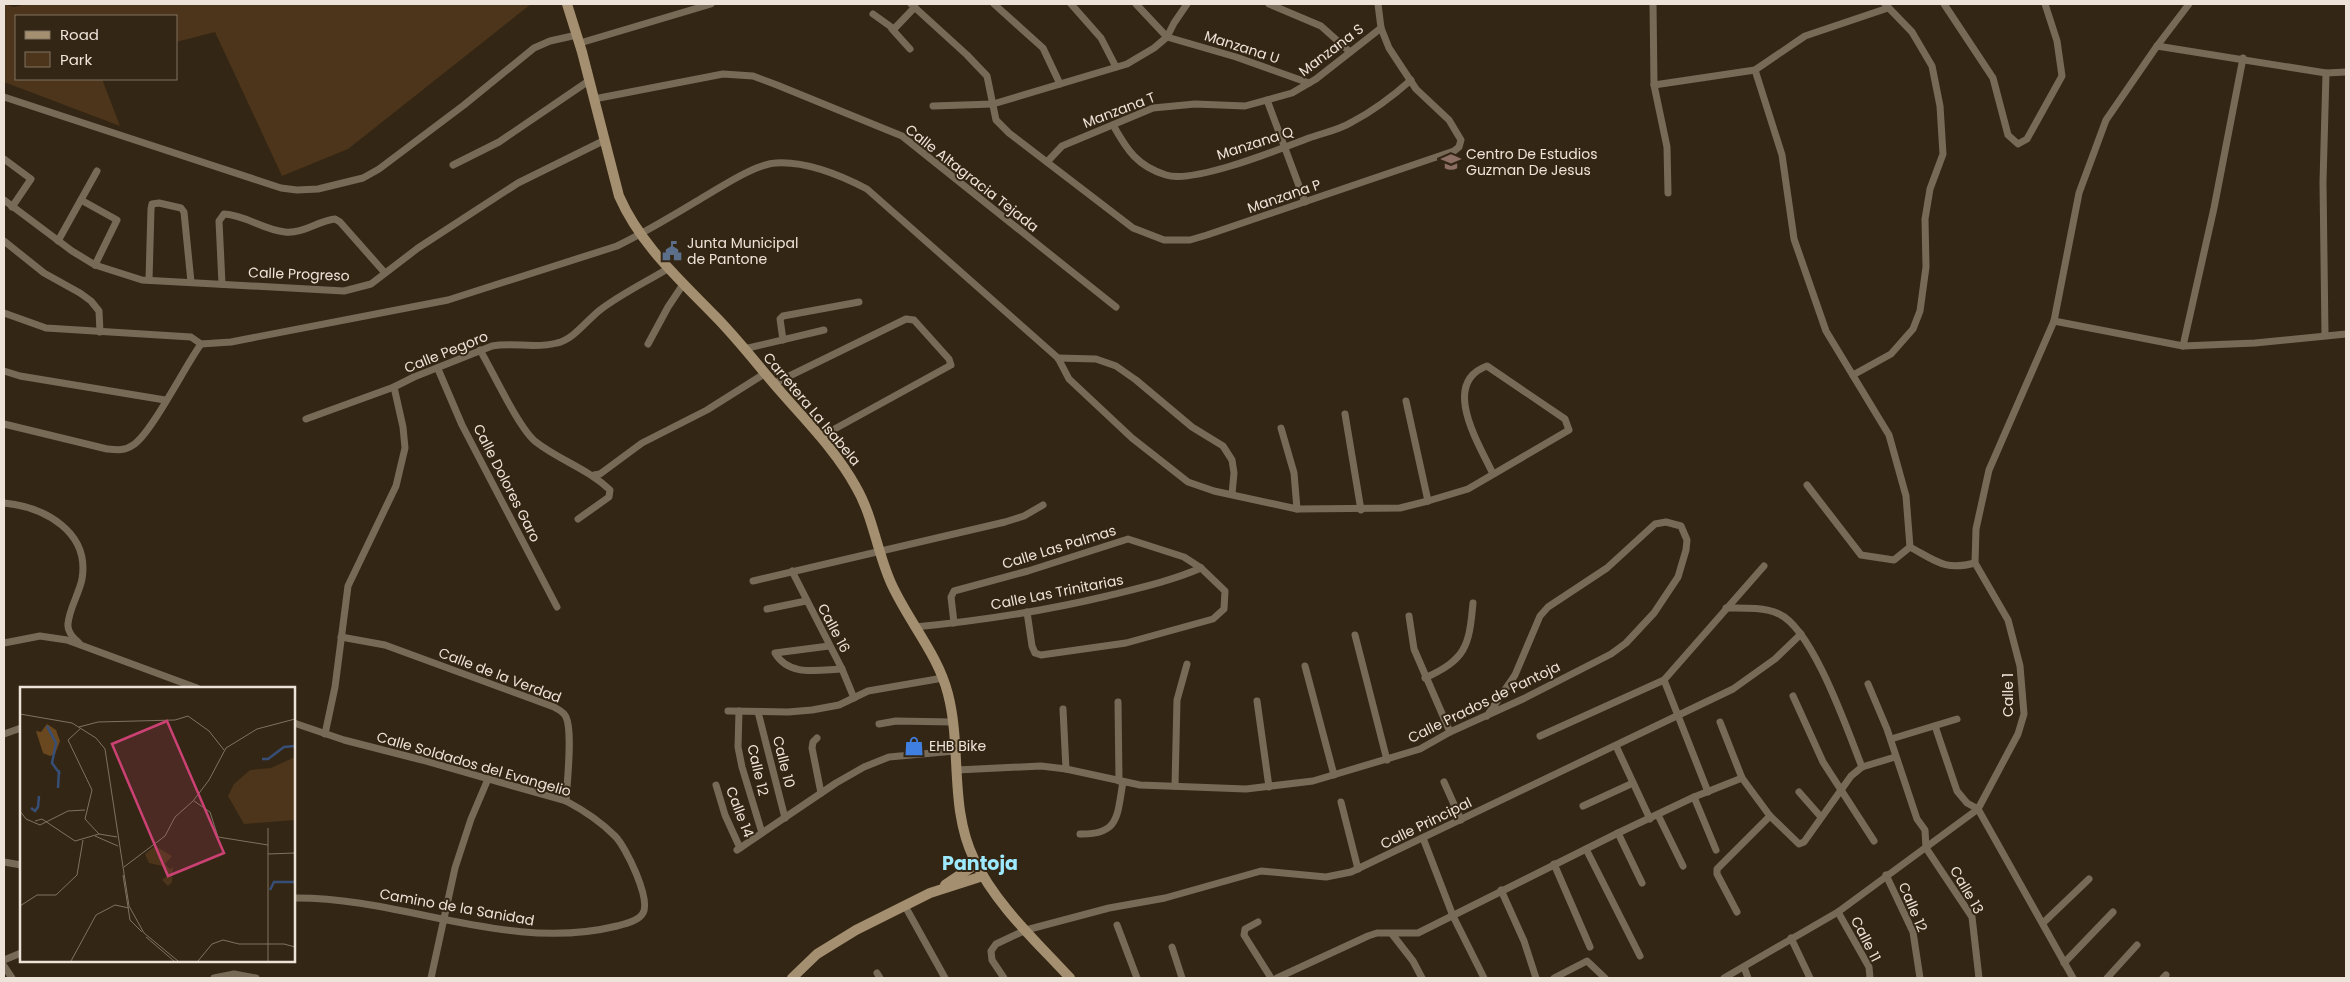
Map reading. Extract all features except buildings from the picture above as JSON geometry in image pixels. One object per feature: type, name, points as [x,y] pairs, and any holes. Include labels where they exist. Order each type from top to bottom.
[{"type":"main road","name":"Carretera La Isabela","points":[[567,4],[590,80],[619,196],[627,213],[640,235],[744,349],[820,437],[846,469],[858,489],[879,552],[902,605],[944,678],[949,696],[961,816],[976,864],[1006,908],[1070,978]]},
{"type":"main road","points":[[936,891],[976,864]]},
{"type":"main road","points":[[792,978],[817,954],[836,941],[936,891],[983,876]]},
{"type":"street","points":[[4,97],[281,188],[318,189],[363,178],[379,169],[464,105],[534,48],[550,41],[578,39],[711,4]]},
{"type":"street","points":[[994,4],[1043,48],[1060,84]]},
{"type":"street","points":[[1071,4],[1101,38],[1116,67]]},
{"type":"street","points":[[1136,4],[1167,37]]},
{"type":"street","points":[[933,106],[993,104],[1127,64],[1154,48],[1167,37],[1187,4]]},
{"type":"street","points":[[1269,4],[1321,26],[1350,52]]},
{"type":"street","name":"Manzana P","points":[[913,5],[987,76],[996,120],[1132,228],[1164,240],[1190,240],[1305,202],[1459,147],[1461,140],[1449,120],[1416,89],[1389,48],[1381,28],[1378,4]]},
{"type":"street","points":[[1653,4],[1654,85],[1668,147],[1668,193]]},
{"type":"street","points":[[1944,4],[1993,78],[2008,135],[2018,144],[2027,139],[2062,76],[2057,41],[2045,4]]},
{"type":"street","name":"Calle 1","points":[[1724,978],[1838,912],[1978,809],[2018,734],[2024,714],[2020,666],[2008,620],[1976,563],[1976,529],[1989,470],[2054,320],[2079,193],[2106,120],[2157,46],[2189,4]]},
{"type":"street","points":[[892,29],[902,22],[913,5]]},
{"type":"street","points":[[1654,85],[1755,70],[1805,36],[1887,6],[1912,32],[1932,66],[1940,106],[1943,154],[1930,189],[1926,212],[1926,267],[1920,311],[1913,330],[1891,354],[1853,375]]},
{"type":"street","points":[[873,14],[892,29],[910,49]]},
{"type":"street","name":"Manzana S","points":[[1267,100],[1292,93],[1309,83],[1381,28]]},
{"type":"street","name":"Manzana U","points":[[1167,37],[1236,57],[1309,83]]},
{"type":"street","points":[[2157,46],[2326,72],[2346,72]]},
{"type":"street","points":[[2183,346],[2214,208],[2243,58]]},
{"type":"street","points":[[1755,70],[1782,155],[1794,239],[1826,331],[1889,435],[1906,496],[1910,547]]},
{"type":"street","points":[[2325,335],[2323,182],[2326,72]]},
{"type":"street","name":"Calle Altagracia Tejada","points":[[594,99],[723,74],[753,76],[777,85],[902,136],[1116,307]]},
{"type":"street","points":[[453,165],[498,142],[590,80]]},
{"type":"street","name":"Manzana Q","points":[[1112,125],[1126,148],[1142,165],[1168,176],[1200,174],[1246,161],[1351,123],[1393,96],[1411,80]]},
{"type":"street","points":[[1267,100],[1305,202]]},
{"type":"street","name":"Manzana T","points":[[1047,162],[1062,146],[1153,108],[1195,104],[1245,106],[1267,100]]},
{"type":"street","name":"Calle Progreso","points":[[4,200],[58,241],[95,265],[149,280],[344,291],[371,284],[418,248],[518,183],[605,140]]},
{"type":"street","points":[[4,159],[31,179],[12,207]]},
{"type":"street","points":[[4,313],[46,328],[191,337],[201,344],[231,342],[448,300],[617,246],[640,235],[742,175],[775,163],[812,167],[844,178],[867,189],[1058,358],[1069,378],[1132,438],[1188,482],[1214,491],[1296,509],[1361,510],[1400,508],[1468,489],[1570,430],[1565,419],[1487,366],[1474,370],[1466,383],[1463,401],[1471,428],[1492,474]]},
{"type":"street","points":[[58,241],[97,172]]},
{"type":"street","points":[[81,200],[117,220],[95,265]]},
{"type":"street","points":[[149,280],[151,209],[152,204],[159,203],[181,208],[184,212],[190,282]]},
{"type":"street","points":[[222,284],[219,221],[224,214],[239,216],[262,227],[286,232],[300,230],[334,219],[340,222],[385,273]]},
{"type":"street","points":[[4,241],[44,273],[80,292],[91,301],[99,311],[100,332]]},
{"type":"street","name":"Calle Pegoro","points":[[306,419],[394,387],[480,350],[506,344],[542,346],[558,343],[569,337],[600,310],[669,268]]},
{"type":"street","points":[[648,344],[668,307],[684,284]]},
{"type":"street","points":[[783,340],[779,324],[783,316],[859,302]]},
{"type":"street","points":[[773,384],[906,319],[914,320],[949,359],[951,365],[930,378],[820,437]]},
{"type":"street","points":[[2054,320],[2183,346],[2255,343],[2346,334]]},
{"type":"street","points":[[744,349],[824,330]]},
{"type":"street","points":[[4,424],[107,449],[123,450],[135,445],[148,430],[201,344]]},
{"type":"street","points":[[480,350],[535,441],[594,476],[610,490],[609,497],[578,518]]},
{"type":"street","points":[[1058,358],[1096,359],[1116,366],[1136,380],[1192,427],[1223,446],[1232,460],[1234,473],[1232,494]]},
{"type":"street","name":"Calle Dolores Garo","points":[[438,369],[462,425],[557,607]]},
{"type":"street","points":[[4,371],[20,376],[166,400]]},
{"type":"street","points":[[594,476],[642,443],[707,410],[764,374]]},
{"type":"street","points":[[325,734],[335,687],[348,586],[396,486],[405,448],[403,427],[394,387]]},
{"type":"street","points":[[1406,401],[1428,501]]},
{"type":"street","points":[[1345,414],[1361,510]]},
{"type":"street","points":[[1281,428],[1294,473],[1296,509]]},
{"type":"street","points":[[1808,485],[1861,556],[1894,560],[1910,547]]},
{"type":"street","points":[[4,503],[41,512],[59,523],[78,542],[84,566],[81,582],[68,622],[68,629],[83,646]]},
{"type":"street","points":[[753,581],[1005,522],[1024,516],[1043,505]]},
{"type":"street","name":"Calle Prados de Pantoja","points":[[957,770],[1041,766],[1066,769],[1121,782],[1246,789],[1313,782],[1420,749],[1450,732],[1487,716],[1525,698],[1611,654],[1642,629],[1678,577],[1687,540],[1681,526],[1666,522],[1655,524],[1645,531],[1608,568],[1548,607],[1540,616],[1515,675],[1487,716]]},
{"type":"street","name":"Calle Las Palmas","points":[[954,623],[952,597],[954,591],[1028,571],[1128,539],[1184,557],[1201,568]]},
{"type":"street","points":[[1910,547],[1941,564],[1957,568],[1976,563]]},
{"type":"street","points":[[1540,736],[1664,680],[1764,566]]},
{"type":"street","points":[[1027,612],[1032,646],[1035,653],[1041,655],[1126,643],[1213,619],[1220,614],[1224,609],[1225,591],[1201,568]]},
{"type":"street","name":"Calle Las Trinitarias","points":[[915,627],[954,623],[1071,604],[1144,587],[1179,577],[1201,568]]},
{"type":"street","name":"Calle 16","points":[[792,571],[842,669],[854,698]]},
{"type":"street","points":[[767,609],[806,600]]},
{"type":"street","points":[[1425,678],[1442,670],[1462,654],[1467,642],[1473,603]]},
{"type":"street","points":[[1726,608],[1770,611],[1780,614],[1791,622],[1801,634],[1820,667],[1862,767]]},
{"type":"street","points":[[1409,616],[1414,649],[1450,732]]},
{"type":"street","name":"Calle Principal","points":[[1004,978],[992,960],[991,952],[996,944],[1026,930],[1109,908],[1165,898],[1260,871],[1326,876],[1358,869],[1734,689],[1774,659],[1801,634]]},
{"type":"street","points":[[1354,635],[1387,760]]},
{"type":"street","points":[[4,643],[40,636],[67,640],[185,686]]},
{"type":"street","name":"Calle de la Verdad","points":[[341,637],[385,645],[554,707],[562,712],[566,717],[569,731],[566,801]]},
{"type":"street","points":[[829,646],[774,653],[784,665],[794,669],[842,669]]},
{"type":"street","points":[[1175,786],[1177,700],[1187,664]]},
{"type":"street","points":[[1305,666],[1334,775]]},
{"type":"street","points":[[728,711],[812,710],[839,705],[868,691],[944,678]]},
{"type":"street","points":[[1664,680],[1708,792]]},
{"type":"street","points":[[1868,684],[1891,739],[1895,757],[1917,819],[1925,830],[1926,848]]},
{"type":"street","points":[[1793,696],[1816,748],[1874,841]]},
{"type":"street","points":[[1257,701],[1269,786]]},
{"type":"street","points":[[1080,834],[1105,832],[1114,823],[1121,782],[1118,702]]},
{"type":"street","points":[[1063,708],[1066,769]]},
{"type":"street","name":"Calle 12","points":[[739,711],[738,747],[742,767],[762,833]]},
{"type":"street","name":"Calle 10","points":[[758,712],[785,818]]},
{"type":"street","points":[[1891,739],[1957,720]]},
{"type":"street","points":[[879,724],[896,721],[952,722]]},
{"type":"street","points":[[1720,722],[1742,778],[1770,816],[1784,831],[1802,844],[1850,776],[1862,767],[1895,757]]},
{"type":"street","name":"Calle Soldados del Evangelio","points":[[295,723],[325,734],[566,801],[585,811],[602,824],[623,847],[643,893],[645,906],[643,914]]},
{"type":"street","points":[[1935,726],[1956,791],[1967,803],[1978,809],[2073,978]]},
{"type":"street","points":[[4,734],[20,728]]},
{"type":"street","points":[[817,738],[813,742],[812,748],[821,793]]},
{"type":"street","points":[[1616,746],[1650,818]]},
{"type":"street","points":[[762,833],[821,793],[864,767],[889,757],[955,751]]},
{"type":"street","points":[[1277,978],[1368,936],[1418,932],[1618,833],[1694,797],[1742,778]]},
{"type":"street","points":[[431,978],[463,841],[488,779]]},
{"type":"street","points":[[1444,782],[1461,820]]},
{"type":"street","name":"Calle 14","points":[[716,784],[725,815],[739,849],[762,833]]},
{"type":"street","points":[[1583,806],[1633,784]]},
{"type":"street","points":[[1799,792],[1820,817]]},
{"type":"street","points":[[1694,797],[1716,850]]},
{"type":"street","points":[[1340,802],[1358,869]]},
{"type":"street","points":[[1658,815],[1682,866]]},
{"type":"street","points":[[1738,912],[1717,874],[1718,869],[1770,816]]},
{"type":"street","points":[[1618,833],[1642,882]]},
{"type":"street","points":[[1423,838],[1453,916],[1484,978]]},
{"type":"street","name":"Calle 13","points":[[1926,848],[1972,917],[1979,978]]},
{"type":"street","points":[[1586,850],[1640,956]]},
{"type":"street","points":[[4,862],[20,865]]},
{"type":"street","points":[[1554,864],[1590,947]]},
{"type":"street","name":"Calle 12","points":[[1886,876],[1914,932],[1920,978]]},
{"type":"street","points":[[2043,924],[2089,879]]},
{"type":"street","points":[[1500,890],[1524,941],[1536,978]]},
{"type":"street","name":"Camino de la Sanidad","points":[[295,898],[369,905],[518,933],[548,935],[586,932],[619,926],[643,914]]},
{"type":"street","points":[[905,906],[945,978]]},
{"type":"street","name":"Calle 11","points":[[1838,912],[1869,967],[1870,978]]},
{"type":"street","points":[[2064,963],[2114,912]]},
{"type":"street","points":[[1258,922],[1245,929],[1244,935],[1270,978]]},
{"type":"street","points":[[1117,925],[1138,978]]},
{"type":"street","points":[[1392,934],[1413,961],[1422,978]]},
{"type":"street","points":[[1791,938],[1810,978]]},
{"type":"street","points":[[2107,978],[2137,945]]},
{"type":"street","points":[[1172,947],[1182,978]]},
{"type":"street","points":[[4,960],[20,953]]},
{"type":"street","points":[[1554,978],[1586,961],[1605,978]]},
{"type":"street","points":[[4,966],[12,978]]},
{"type":"street","points":[[1744,967],[1748,978]]},
{"type":"street","points":[[214,978],[234,974],[256,978]]},
{"type":"green space","points":[[4,4],[14,7],[27,4],[531,4],[348,149],[282,176],[215,32],[178,41],[178,15],[15,15],[15,80],[102,80],[120,126],[4,82]]},
{"type":"place","name":"Centro De Estudios Guzman De Jesus","points":[[1451,162]]},
{"type":"place","name":"Junta Municipal de Pantone","points":[[672,251]]},
{"type":"place","name":"EHB Bike","points":[[914,746]]},
{"type":"district","name":"Pantoja","points":[[980,863]]}]
